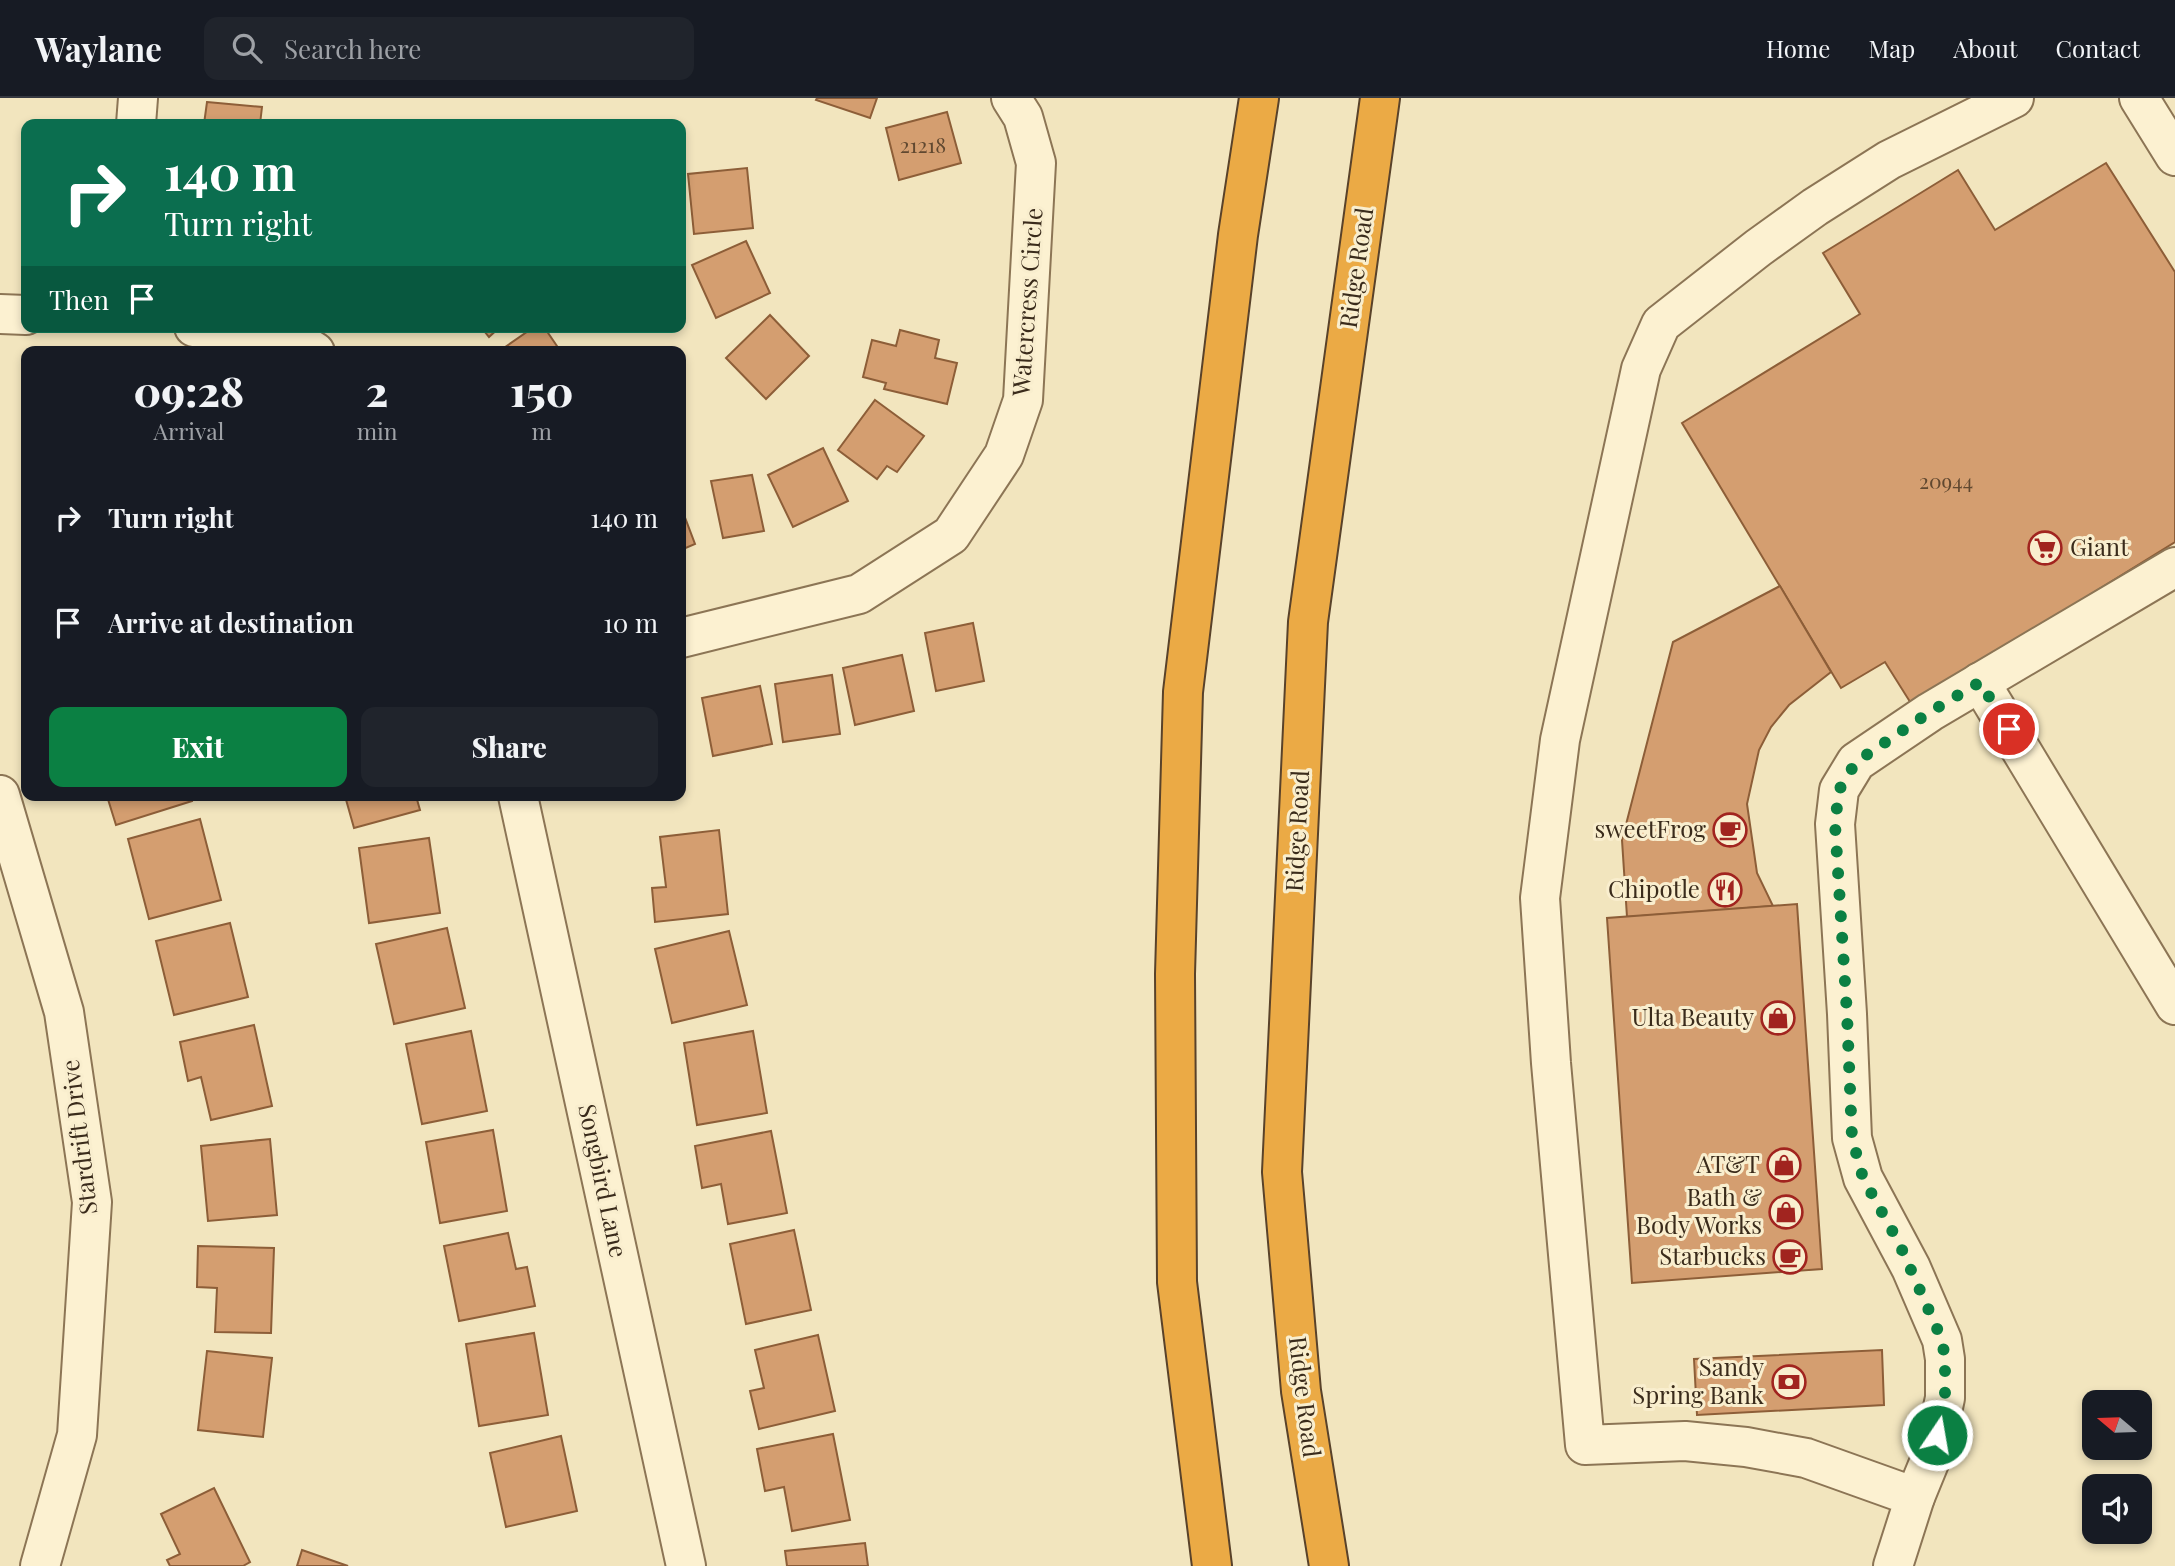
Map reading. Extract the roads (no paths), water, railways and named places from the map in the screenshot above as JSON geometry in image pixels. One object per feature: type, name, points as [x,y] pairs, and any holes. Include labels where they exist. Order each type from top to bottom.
[{"type":"highway","points":[[1212,1566],[1177,1282],[1175,974],[1183,692],[1238,235],[1259,98]]},
{"type":"highway","name":"Ridge Road","points":[[1329,1566],[1301,1391],[1282,1172],[1308,622],[1380,98]]},
{"type":"highway","points":[[1374,141],[1394,98]]},
{"type":"street","points":[[136,119],[138,98]]},
{"type":"street","name":"Watercress Circle","points":[[686,637],[859,594],[951,535],[1004,455],[1023,400],[1037,163],[1023,117],[1011,98]]},
{"type":"street","points":[[1914,1497],[1806,1458],[1746,1447],[1685,1441],[1585,1445],[1551,1063],[1540,898],[1560,740],[1641,369],[1661,324],[1815,206],[1889,160],[2014,98]]},
{"type":"street","points":[[2139,98],[2175,156]]},
{"type":"street","points":[[2169,98],[2175,100]]},
{"type":"street","points":[[0,314],[21,315]]},
{"type":"street","points":[[258,333],[290,336],[306,346]]},
{"type":"street","points":[[1893,1566],[1914,1497],[1936,1442],[1945,1398],[1945,1359],[1942,1340],[1911,1268],[1863,1178],[1852,1138],[1835,824],[1839,790],[1856,762],[1930,712],[2175,567]]},
{"type":"street","points":[[1980,682],[2175,1005]]},
{"type":"street","name":"Stardrift Drive","points":[[0,795],[64,1012],[92,1202],[77,1434],[40,1566]]},
{"type":"street","name":"Songbird Lane","points":[[519,801],[686,1566]]},
{"type":"place","name":"Giant","points":[[2045,548]]},
{"type":"place","name":"sweetFrog","points":[[1730,830]]},
{"type":"place","name":"Chipotle","points":[[1725,890]]},
{"type":"place","name":"Ulta Beauty","points":[[1778,1018]]},
{"type":"place","name":"AT&T","points":[[1784,1165]]},
{"type":"place","name":"Bath & Body Works","points":[[1786,1212]]},
{"type":"place","name":"Starbucks","points":[[1790,1257]]},
{"type":"place","name":"Sandy Spring Bank","points":[[1789,1382]]}]
